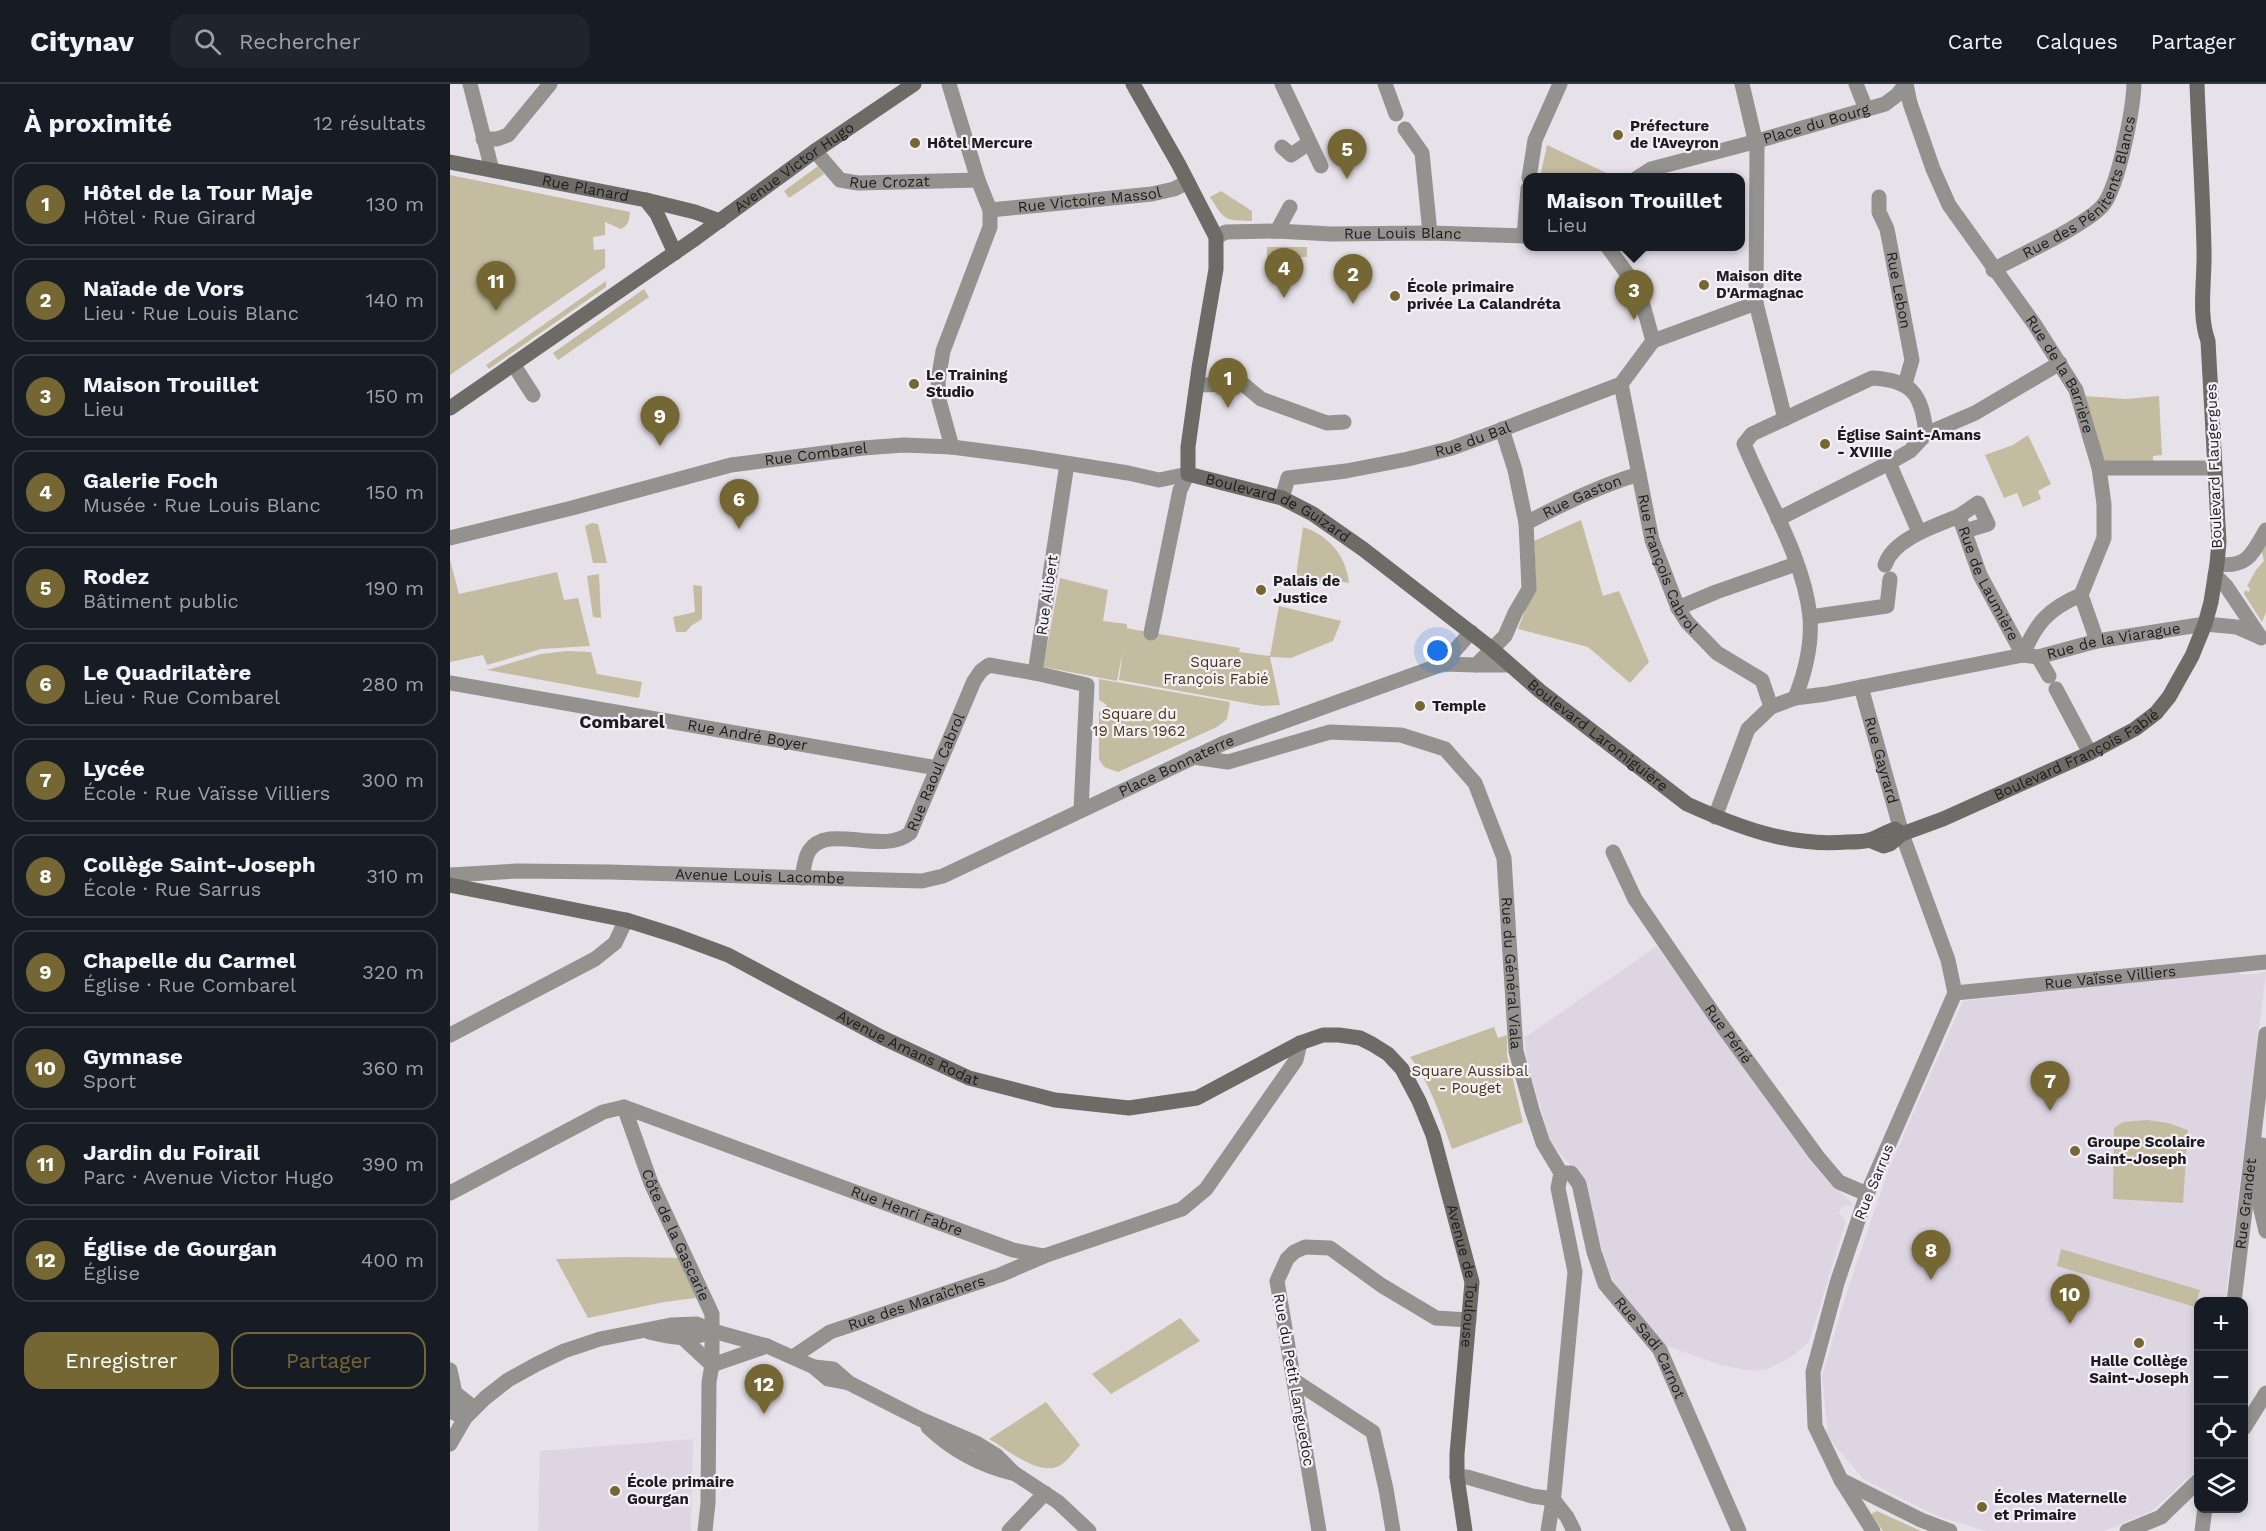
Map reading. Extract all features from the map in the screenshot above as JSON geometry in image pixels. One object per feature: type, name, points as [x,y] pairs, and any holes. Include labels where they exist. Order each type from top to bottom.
[{"type":"main road","name":"Avenue Victor Hugo","points":[[450,408],[914,84]]},
{"type":"main road","points":[[1133,84],[1216,237],[1216,269],[1188,447],[1188,474]]},
{"type":"main road","name":"Boulevard Flaugergues","points":[[2196,84],[2205,280],[2203,292],[2205,333],[2208,341],[2219,542],[2205,624]]},
{"type":"main road","name":"Rue Planard","points":[[450,162],[646,200],[720,221]]},
{"type":"main road","points":[[646,200],[657,214],[675,253]]},
{"type":"main road","name":"Boulevard de Guizard","points":[[1188,474],[1282,498],[1313,514],[1363,549]]},
{"type":"main road","name":"Boulevard Laromiguière","points":[[1363,549],[1471,632],[1540,691],[1687,804],[1715,817],[1768,836],[1790,840],[1831,843],[1869,840],[1895,829],[1902,834]]},
{"type":"main road","name":"Boulevard François Fabié","points":[[1902,834],[1942,819],[2090,753],[2135,729],[2156,713],[2177,686],[2205,624]]},
{"type":"main road","name":"Avenue Amans Rodat","points":[[450,885],[626,920],[668,933],[729,955],[881,1037],[969,1078],[1055,1100],[1129,1108],[1197,1098],[1300,1043],[1323,1035],[1360,1038],[1372,1044]]},
{"type":"main road","name":"Avenue de Toulouse","points":[[1372,1044],[1388,1054],[1402,1069],[1419,1101],[1433,1135],[1472,1282],[1457,1454],[1457,1477],[1465,1531]]},
{"type":"street","points":[[470,84],[492,170]]},
{"type":"street","points":[[483,139],[496,139],[508,135],[550,84]]},
{"type":"street","points":[[949,84],[978,180],[990,210],[990,227],[941,361],[938,381],[939,400],[952,447]]},
{"type":"street","points":[[1282,84],[1321,166]]},
{"type":"street","points":[[1385,84],[1396,114]]},
{"type":"street","points":[[1530,173],[1536,140],[1560,84]]},
{"type":"street","points":[[1742,84],[1755,145]]},
{"type":"street","points":[[1856,84],[1866,109]]},
{"type":"street","name":"Place du Bourg","points":[[1644,173],[1651,169],[1719,151],[1755,145],[1885,104],[1906,84]]},
{"type":"street","name":"Place du Bourg","points":[[1906,84],[1910,103],[1935,176]]},
{"type":"street","name":"Rue des Pénitents Blancs","points":[[1994,270],[2085,220],[2104,204],[2116,174],[2133,104],[2134,84]]},
{"type":"street","points":[[1405,129],[1422,153],[1430,234]]},
{"type":"street","points":[[1282,147],[1291,155],[1309,143]]},
{"type":"street","name":"Place du Bourg","points":[[1755,145],[1758,309],[1785,418]]},
{"type":"street","name":"Rue Crozat","points":[[815,151],[840,180],[858,183],[978,180]]},
{"type":"street","name":"Rue de la Barrière","points":[[1935,176],[1949,206],[2060,363],[2076,390],[2099,468],[2104,504],[2104,538],[2081,596]]},
{"type":"street","name":"Rue Victoire Massol","points":[[990,210],[1152,194],[1174,189],[1188,182]]},
{"type":"street","name":"Rue Lebon","points":[[1879,197],[1879,212],[1887,229],[1912,360],[1905,384]]},
{"type":"street","points":[[1276,231],[1290,207]]},
{"type":"street","name":"Rue Louis Blanc","points":[[1216,237],[1226,232],[1276,231],[1331,234],[1523,236]]},
{"type":"street","points":[[1611,251],[1631,279],[1653,341]]},
{"type":"street","points":[[1621,384],[1653,341],[1758,309]]},
{"type":"street","points":[[1778,519],[1889,463],[1910,451],[1932,432],[1975,413],[2060,363]]},
{"type":"street","points":[[513,364],[533,395]]},
{"type":"street","points":[[1795,698],[1803,678],[1810,634],[1810,617],[1796,564],[1744,444],[1752,434],[1872,378],[1889,379],[1905,384],[1924,410],[1932,432]]},
{"type":"street","points":[[1197,385],[1243,384],[1261,399],[1327,423],[1344,423]]},
{"type":"street","name":"Rue du Bal","points":[[1282,498],[1288,478],[1346,471],[1452,448],[1621,384]]},
{"type":"street","name":"Rue François Cabrol","points":[[1621,384],[1652,540],[1678,608],[1687,622],[1717,653],[1762,680],[1771,707]]},
{"type":"street","points":[[1476,665],[1504,636],[1529,589],[1527,523],[1515,470],[1502,429]]},
{"type":"street","name":"Rue Combarel","points":[[450,538],[731,465],[863,448],[904,445],[952,447],[1128,473],[1159,480],[1188,474]]},
{"type":"street","points":[[1889,463],[1919,532]]},
{"type":"street","name":"Rue Alibert","points":[[1035,673],[1067,464]]},
{"type":"street","points":[[2099,468],[2215,468]]},
{"type":"street","points":[[1151,633],[1180,490],[1188,474]]},
{"type":"street","name":"Rue Gaston","points":[[1527,523],[1574,498],[1612,482],[1639,474]]},
{"type":"street","points":[[1959,516],[1978,503],[1988,524],[1965,531]]},
{"type":"street","name":"Rue de Laumière","points":[[1810,617],[1887,606],[1888,555],[1919,532],[1959,516],[1980,575],[2030,656],[2053,682],[2090,753]]},
{"type":"street","points":[[2264,640],[2216,570],[2242,563],[2251,556],[2266,530]]},
{"type":"street","points":[[1678,608],[1796,564]]},
{"type":"street","points":[[2030,656],[2032,633],[2046,617],[2066,601],[2081,596],[2097,641]]},
{"type":"street","points":[[2205,624],[2237,627],[2264,640]]},
{"type":"street","name":"Rue de la Viarague","points":[[1771,707],[1795,698],[2030,656],[2097,641],[2205,624]]},
{"type":"street","points":[[1443,664],[1471,632]]},
{"type":"street","points":[[1443,664],[1510,665]]},
{"type":"street","name":"Place Bonnaterre","points":[[1059,821],[1193,757],[1271,725],[1443,664]]},
{"type":"street","name":"Rue Raoul Cabrol","points":[[802,878],[808,853],[814,845],[824,839],[890,842],[903,839],[910,833],[974,681],[981,671],[989,665],[1035,673]]},
{"type":"street","points":[[1035,673],[1087,685],[1081,810]]},
{"type":"street","name":"Rue André Boyer","points":[[450,683],[937,768]]},
{"type":"street","name":"Rue Gayrard","points":[[1861,687],[1902,834]]},
{"type":"street","points":[[1715,817],[1748,729],[1771,707]]},
{"type":"street","name":"Rue du Général Viala","points":[[1193,757],[1228,762],[1330,732],[1401,735],[1445,748],[1475,783],[1504,858],[1516,1051],[1539,1132],[1561,1173],[1558,1188],[1575,1272],[1548,1531]]},
{"type":"street","name":"Avenue Louis Lacombe","points":[[450,875],[518,871],[609,872],[922,881],[943,876],[1059,821]]},
{"type":"street","points":[[1902,834],[1948,960],[1955,993]]},
{"type":"street","name":"Rue Périé","points":[[1613,852],[1635,899],[1715,1016],[1817,1156],[1839,1182],[1867,1194]]},
{"type":"street","points":[[450,1035],[595,959],[615,943],[626,920]]},
{"type":"street","name":"Rue Vaïsse Villiers","points":[[1955,993],[2266,962]]},
{"type":"street","name":"Rue Sarrus","points":[[1873,1531],[1841,1480],[1815,1426],[1813,1372],[1837,1283],[1867,1194],[1955,993]]},
{"type":"street","name":"Rue Grandet","points":[[2235,1297],[2266,1034]]},
{"type":"street","name":"Rue Henri Fabre","points":[[624,1107],[1013,1250],[1044,1256],[1182,1209],[1206,1189],[1296,1060],[1300,1043]]},
{"type":"street","points":[[2262,1069],[2266,1103],[2261,1152],[2260,1206],[2266,1231]]},
{"type":"street","points":[[450,1193],[603,1112],[624,1107]]},
{"type":"street","name":"Côte de la Gascarie","points":[[624,1107],[651,1183],[712,1314],[717,1363]]},
{"type":"street","name":"Rue Sadi Carnot","points":[[1561,1173],[1571,1173],[1579,1184],[1594,1252],[1605,1284],[1659,1350],[1739,1531]]},
{"type":"street","name":"Rue du Petit Languedoc","points":[[1319,1531],[1277,1281],[1287,1259],[1294,1252],[1305,1247],[1330,1248],[1381,1285],[1436,1318],[1469,1320]]},
{"type":"street","name":"Rue des Maraîchers","points":[[793,1357],[830,1332],[1000,1275],[1044,1256]]},
{"type":"street","points":[[450,1443],[465,1418],[485,1398],[508,1380],[537,1364],[600,1339],[671,1325],[697,1324],[712,1331],[767,1346],[793,1357],[814,1367],[828,1379],[849,1383],[920,1419],[957,1450],[989,1467],[1014,1473],[1045,1493],[1075,1516],[1089,1531]]},
{"type":"street","points":[[643,1331],[671,1337],[695,1338],[712,1331]]},
{"type":"street","name":"Côte de la Gascarie","points":[[705,1531],[708,1492],[709,1382],[729,1334]]},
{"type":"street","points":[[683,1338],[717,1363],[767,1346]]},
{"type":"street","points":[[450,1370],[455,1393],[469,1404],[465,1418]]},
{"type":"street","points":[[1295,1381],[1373,1432],[1393,1531]]},
{"type":"street","points":[[2248,1422],[2266,1393]]},
{"type":"street","points":[[1457,1477],[1467,1477],[1532,1496],[1553,1499],[1567,1517],[1574,1531]]},
{"type":"street","points":[[1841,1480],[1921,1521],[1950,1531]]},
{"type":"street","points":[[2127,1531],[2161,1516],[2194,1486]]},
{"type":"street","points":[[1009,1531],[1045,1493]]},
{"type":"street","points":[[2202,1531],[2204,1513]]},
{"type":"shaded area","points":[[1657,946],[1819,1172],[1854,1205],[1842,1206],[1839,1213],[1846,1221],[1809,1342],[1790,1358],[1767,1369],[1752,1371],[1721,1365],[1664,1345],[1620,1293],[1606,1266],[1585,1181],[1550,1140],[1528,1066],[1524,1038]]},
{"type":"shaded area","name":"Groupe Scolaire Saint-Joseph","points":[[2238,971],[2242,975],[2266,972],[2225,1297],[2194,1297],[2194,1473],[2152,1511],[2104,1531],[1985,1531],[1937,1516],[1864,1480],[1828,1437],[1822,1376],[1845,1297],[1889,1168],[1963,1001]]},
{"type":"shaded area","name":"École primaire Gourgan","points":[[693,1439],[691,1531],[538,1531],[540,1451]]},
{"type":"green space","points":[[1547,145],[1606,173],[1541,173]]},
{"type":"green space","points":[[818,166],[824,174],[789,198],[784,191]]},
{"type":"green space","points":[[450,175],[630,212],[626,226],[621,229],[605,222],[605,235],[593,237],[594,250],[605,249],[605,268],[450,375]]},
{"type":"green space","points":[[1221,191],[1252,211],[1252,221],[1226,218],[1210,197]]},
{"type":"green space","points":[[1267,247],[1307,247],[1307,257],[1267,257]]},
{"type":"green space","points":[[606,281],[606,287],[489,369],[486,365]]},
{"type":"green space","points":[[644,289],[649,297],[558,360],[553,353]]},
{"type":"green space","points":[[2085,396],[2126,399],[2159,396],[2162,455],[2153,456],[2153,463],[2102,464]]},
{"type":"green space","points":[[2028,435],[2051,484],[2038,491],[2041,499],[2023,507],[2017,493],[2004,498],[1985,455],[2013,445]]},
{"type":"green space","points":[[1581,520],[1603,596],[1619,591],[1649,662],[1630,683],[1588,647],[1518,629],[1536,582],[1534,541]]},
{"type":"green space","points":[[592,523],[598,524],[607,563],[593,563],[585,526]]},
{"type":"green space","points":[[1303,527],[1321,536],[1335,548],[1344,564],[1349,583],[1337,581],[1336,587],[1299,580],[1296,576]]},
{"type":"green space","points":[[2266,545],[2266,612],[2262,622],[2244,594],[2245,590],[2249,592],[2250,588],[2247,586],[2264,561],[2262,552]]},
{"type":"green space","points":[[450,560],[459,594],[557,572],[564,600],[578,598],[590,646],[541,649],[487,665],[483,655],[450,662]]},
{"type":"green space","points":[[599,574],[601,618],[593,617],[587,576]]},
{"type":"green space","name":"Square François Fabié","points":[[1060,578],[1108,590],[1103,621],[1127,624],[1127,628],[1136,630],[1240,648],[1239,652],[1270,656],[1279,606],[1341,621],[1333,641],[1291,658],[1270,657],[1280,705],[1262,706],[1119,680],[1123,650],[1117,681],[1043,667]]},
{"type":"green space","points":[[693,585],[702,586],[702,619],[686,632],[676,632],[673,617],[695,612]]},
{"type":"green space","points":[[567,651],[591,652],[597,674],[642,682],[639,698],[487,670],[541,654]]},
{"type":"green space","name":"Square du 19 Mars 1962","points":[[1099,679],[1230,702],[1227,719],[1217,727],[1118,772],[1104,767],[1099,759],[1099,712],[1107,705],[1099,700]]},
{"type":"green space","name":"Square Aussibal - Pouget","points":[[1494,1027],[1498,1038],[1507,1035],[1507,1055],[1523,1122],[1452,1149],[1430,1090],[1410,1057]]},
{"type":"green space","points":[[2147,1120],[2168,1123],[2188,1130],[2183,1203],[2113,1199],[2114,1128],[2123,1122]]},
{"type":"green space","points":[[2061,1249],[2200,1290],[2198,1297],[2194,1297],[2194,1307],[2057,1266]]},
{"type":"green space","points":[[680,1258],[696,1298],[664,1302],[588,1318],[556,1259]]},
{"type":"green space","points":[[1180,1318],[1200,1341],[1111,1394],[1092,1374]]},
{"type":"green space","points":[[1046,1402],[1080,1445],[1059,1466],[1050,1468],[1032,1464],[989,1439]]},
{"type":"green space","points":[[1877,1511],[1921,1531],[1883,1531],[1871,1514]]},
{"type":"place","name":"Préfecture de l'Aveyron","points":[[1618,135]]},
{"type":"place","name":"Hôtel Mercure","points":[[915,143]]},
{"type":"place","name":"Rodez","points":[[1347,179]]},
{"type":"place","name":"Maison dite D'Armagnac","points":[[1704,285]]},
{"type":"place","name":"École primaire privée La Calandréta","points":[[1395,296]]},
{"type":"place","name":"Galerie Foch","points":[[1284,298]]},
{"type":"place","name":"Naïade de Vors","points":[[1353,304]]},
{"type":"place","name":"Jardin du Foirail","points":[[496,311]]},
{"type":"place","name":"Maison Trouillet","points":[[1634,320]]},
{"type":"place","name":"Le Training Studio","points":[[914,384]]},
{"type":"place","name":"Hôtel de la Tour Maje","points":[[1228,408]]},
{"type":"place","name":"Église Saint-Amans - XVIIIe","points":[[1825,444]]},
{"type":"place","name":"Chapelle du Carmel","points":[[660,446]]},
{"type":"place","name":"Le Quadrilatère","points":[[739,529]]},
{"type":"place","name":"Palais de Justice","points":[[1261,590]]},
{"type":"place","name":"Temple","points":[[1420,706]]},
{"type":"place","name":"Lycée","points":[[2050,1111]]},
{"type":"place","name":"Groupe Scolaire Saint-Joseph","points":[[2075,1151]]},
{"type":"place","name":"Collège Saint-Joseph","points":[[1931,1280]]},
{"type":"place","name":"Gymnase","points":[[2070,1324]]},
{"type":"place","name":"Halle Collège Saint-Joseph","points":[[2139,1343]]},
{"type":"place","name":"Église de Gourgan","points":[[764,1414]]},
{"type":"place","name":"École primaire Gourgan","points":[[615,1491]]},
{"type":"place","name":"Écoles Maternelle et Primaire","points":[[1982,1507]]},
{"type":"district","name":"Combarel","points":[[622,722]]}]
